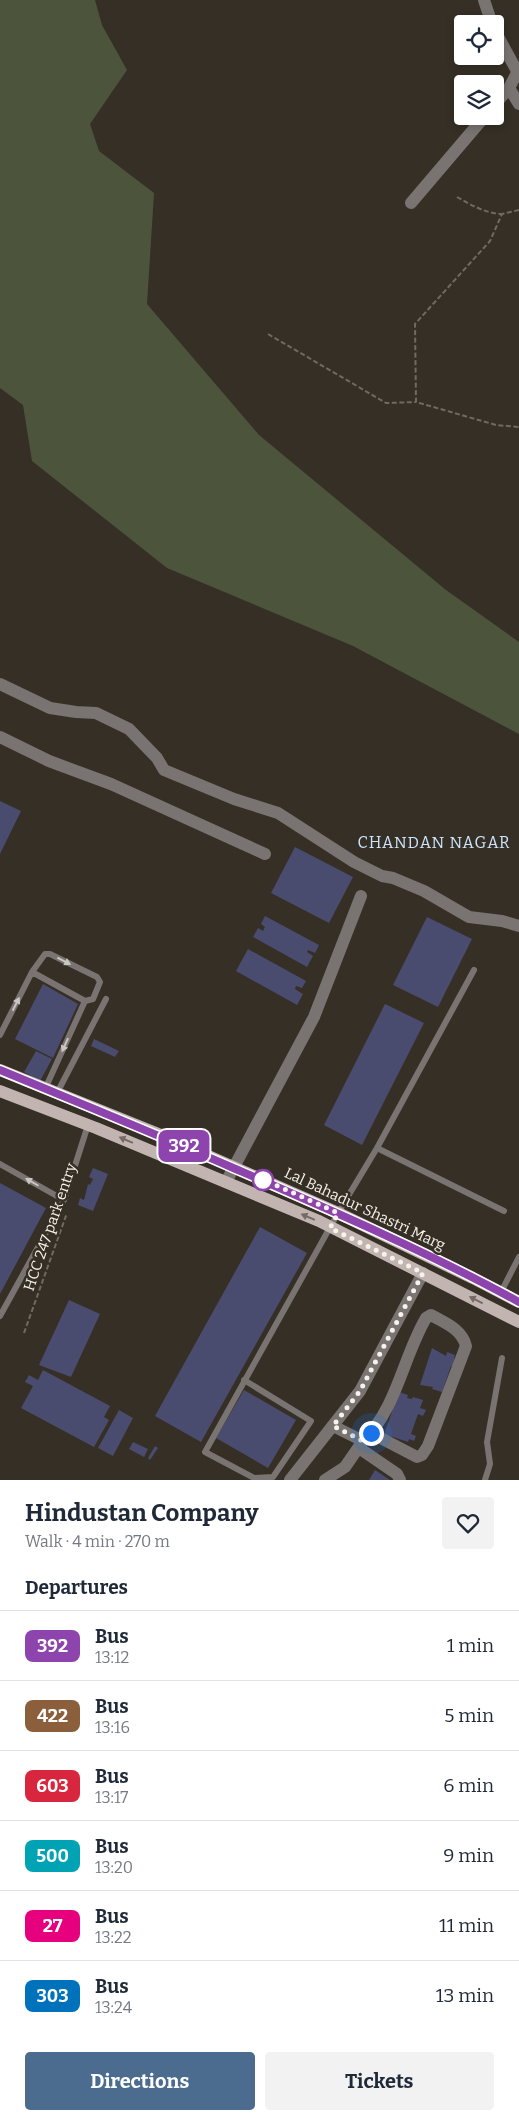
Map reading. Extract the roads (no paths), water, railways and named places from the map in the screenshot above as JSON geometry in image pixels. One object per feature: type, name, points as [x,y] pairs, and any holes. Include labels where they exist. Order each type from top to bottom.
[{"type":"main road","name":"Lal Bahadur Shastri Marg","points":[[0,1070],[156,1133],[338,1213],[519,1302]]},
{"type":"main road","points":[[24,1100],[31,1083]]},
{"type":"main road","name":"Lal Bahadur Shastri Marg","points":[[0,1091],[88,1125],[319,1221],[519,1322]]},
{"type":"street","points":[[484,0],[489,15]]},
{"type":"street","points":[[504,46],[518,70],[504,94]]},
{"type":"street","points":[[509,88],[519,104]]},
{"type":"street","points":[[411,203],[476,125]]},
{"type":"street","points":[[0,684],[50,708],[96,713],[129,729],[157,758],[164,770],[234,799],[278,813],[354,862],[382,876],[393,878],[424,891],[470,917],[502,921],[519,926]]},
{"type":"street","points":[[0,737],[48,761],[111,784],[265,854]]},
{"type":"street","points":[[226,1182],[314,1017],[361,896]]},
{"type":"street","points":[[290,1480],[360,1391],[423,1273]]},
{"type":"street","points":[[325,1480],[345,1467],[364,1441],[385,1410],[426,1318],[431,1315],[456,1330],[464,1340],[466,1346],[428,1446],[422,1455],[417,1457],[364,1441],[333,1426]]},
{"type":"street","points":[[364,1441],[397,1474],[400,1480]]},
{"type":"lane","points":[[0,1035],[32,972],[41,957],[50,954],[97,977],[100,982],[94,999],[85,1001],[32,972]]},
{"type":"lane","points":[[244,1380],[311,1422],[272,1477],[254,1478],[205,1452],[244,1380],[338,1213],[377,1148],[474,970]]},
{"type":"lane","points":[[51,1091],[106,999]]},
{"type":"lane","points":[[51,1091],[85,1001]]},
{"type":"lane","points":[[0,1316],[64,1200],[88,1125]]},
{"type":"lane","points":[[377,1148],[504,1211]]},
{"type":"lane","points":[[0,1164],[64,1200]]},
{"type":"lane","points":[[501,1292],[519,1257]]},
{"type":"lane","points":[[485,1480],[490,1464],[488,1442],[502,1358]]},
{"type":"district","name":"CHANDAN NAGAR","points":[[434,842]]}]
